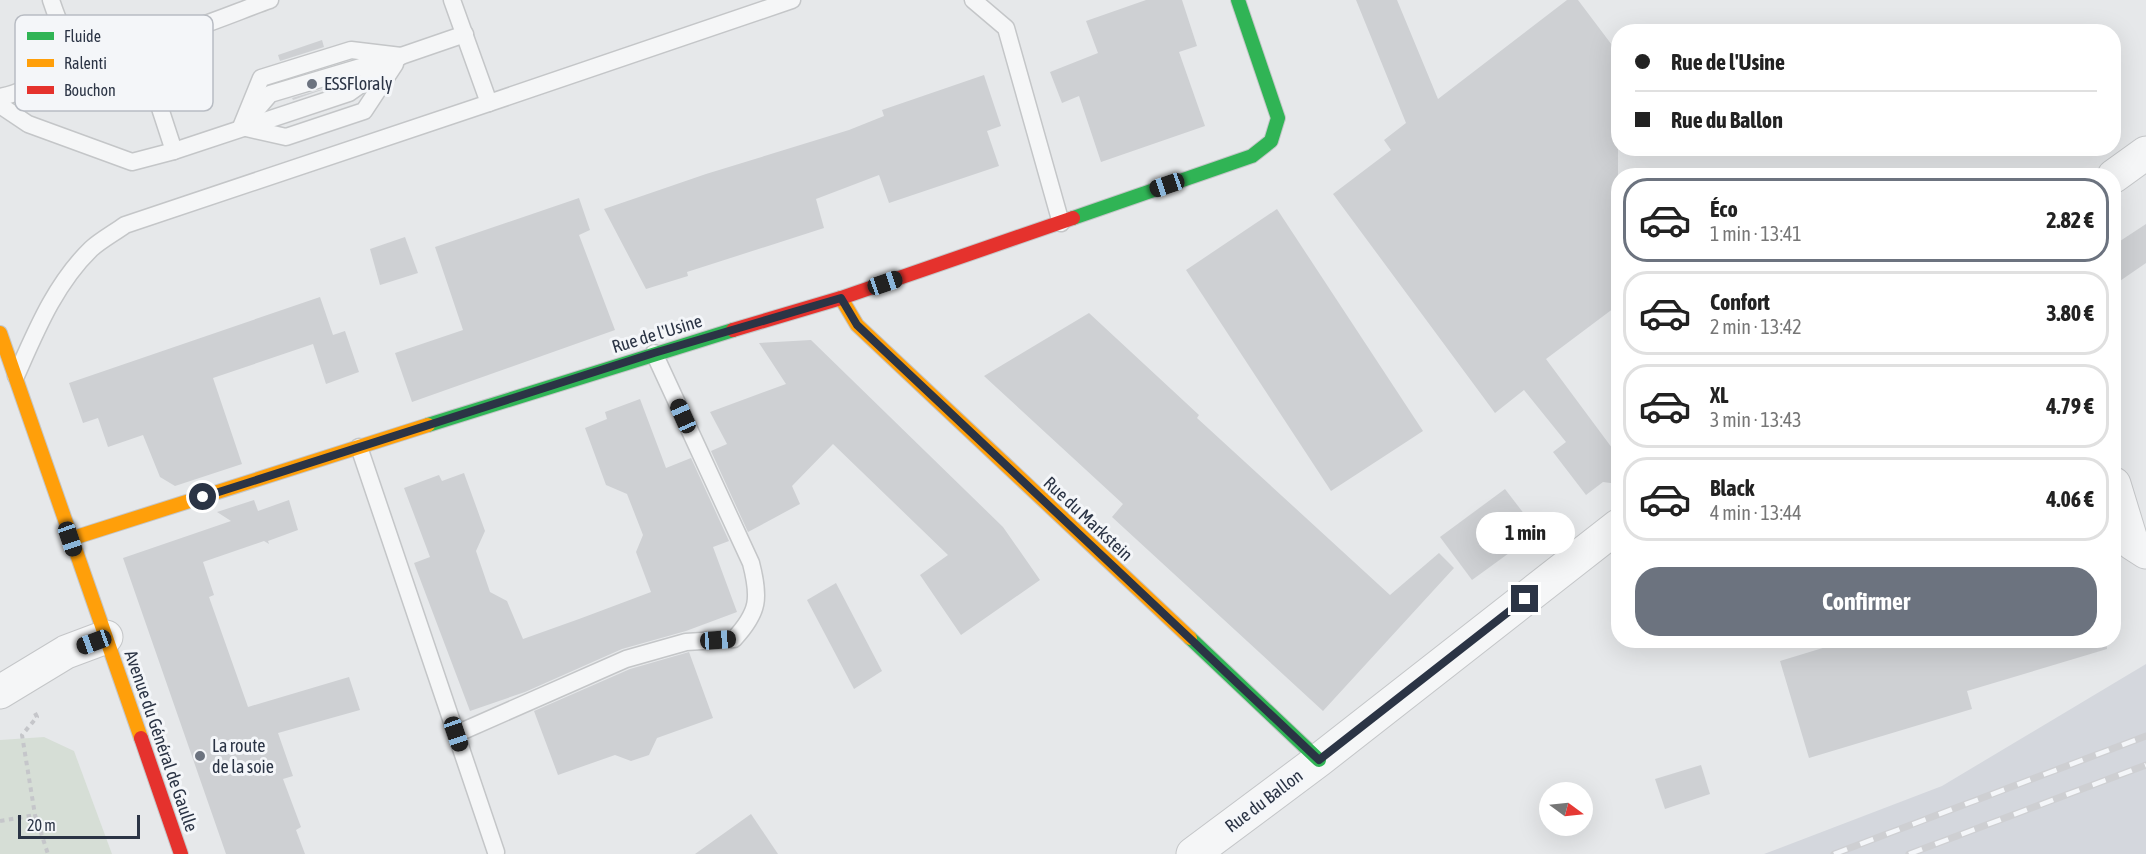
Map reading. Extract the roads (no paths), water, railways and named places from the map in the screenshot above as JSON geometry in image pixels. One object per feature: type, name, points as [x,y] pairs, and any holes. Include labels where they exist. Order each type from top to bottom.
[{"type":"street","name":"Rue de l'Usine","points":[[70,539],[654,353],[841,298],[1252,156],[1267,148],[1276,135],[1278,118],[1238,0]]},
{"type":"street","points":[[2121,171],[2146,153]]},
{"type":"street","name":"Rue du Markstein","points":[[841,298],[857,325],[1319,760]]},
{"type":"street","name":"Avenue du Général de Gaulle","points":[[0,333],[181,854]]},
{"type":"street","points":[[2121,507],[2132,543],[2146,552]]},
{"type":"street","name":"Rue du Ballon","points":[[1193,854],[1319,760],[1611,531]]},
{"type":"street","points":[[0,692],[66,652],[106,637]]},
{"type":"lane","points":[[51,0],[56,15]]},
{"type":"lane","points":[[213,21],[270,0]]},
{"type":"lane","points":[[452,0],[489,103]]},
{"type":"lane","points":[[16,377],[46,311],[69,275],[92,249],[125,225],[792,0]]},
{"type":"lane","points":[[973,0],[1006,28],[1061,223]]},
{"type":"lane","points":[[0,105],[28,124],[132,162],[174,152],[241,127],[349,93],[401,56],[465,34]]},
{"type":"lane","points":[[241,127],[261,78],[351,50],[401,56]]},
{"type":"lane","points":[[241,127],[286,137],[364,111],[401,56]]},
{"type":"lane","points":[[0,97],[15,94]]},
{"type":"lane","points":[[161,111],[174,152]]},
{"type":"lane","points":[[456,734],[626,659],[686,642],[734,639],[755,614],[756,580],[751,563],[654,353]]},
{"type":"lane","points":[[359,447],[496,852]]},
{"type":"railway","points":[[1834,854],[2146,736]]},
{"type":"railway","points":[[1909,854],[2146,765]]},
{"type":"place","name":"ESSFloraly","points":[[312,84]]},
{"type":"place","name":"La route de la soie","points":[[200,756]]}]
